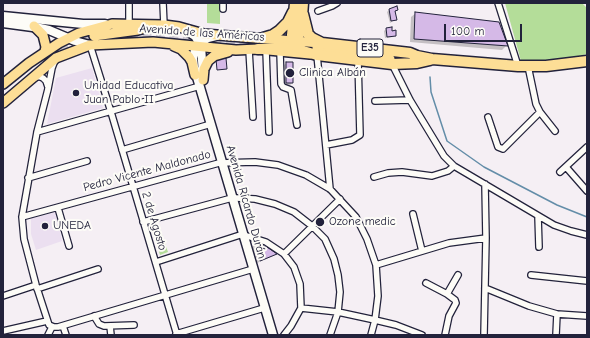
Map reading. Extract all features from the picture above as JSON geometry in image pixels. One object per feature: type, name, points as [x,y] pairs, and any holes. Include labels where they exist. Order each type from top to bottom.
[{"type":"highway","points":[[298,4],[303,14],[308,34],[318,49]]},
{"type":"highway","points":[[263,38],[280,31],[288,22],[298,4]]},
{"type":"highway","points":[[293,41],[292,35],[298,4]]},
{"type":"highway","points":[[258,50],[287,47],[298,36],[301,30],[303,14]]},
{"type":"highway","name":"E35","points":[[293,41],[300,49],[318,49]]},
{"type":"highway","name":"Avenida de las Américas","points":[[318,49],[410,53],[417,60]]},
{"type":"highway","name":"Avenida de las Américas","points":[[318,49],[358,60],[392,64],[417,60],[432,60],[523,66]]},
{"type":"highway","name":"E35","points":[[523,66],[552,66],[587,61]]},
{"type":"main road","name":"Avenida de las Américas","points":[[3,84],[45,51],[67,38],[79,33],[112,24],[160,25],[179,27],[204,34],[293,41]]},
{"type":"main road","points":[[94,36],[138,30],[160,25]]},
{"type":"main road","points":[[34,26],[43,35],[46,46],[45,51]]},
{"type":"main road","name":"Avenida de las Américas","points":[[3,88],[39,60],[58,53],[90,45],[153,42],[199,45],[236,50],[280,52],[318,49]]},
{"type":"main road","points":[[169,44],[181,49],[189,57],[199,80]]},
{"type":"main road","points":[[199,80],[208,61],[214,56],[236,50]]},
{"type":"main road","name":"Avenida de las Américas","points":[[3,103],[58,53]]},
{"type":"main road","name":"Avenida de las Américas","points":[[3,96],[40,64],[58,53]]},
{"type":"street","points":[[129,3],[129,24]]},
{"type":"street","points":[[160,25],[163,3]]},
{"type":"street","points":[[318,11],[337,3]]},
{"type":"street","points":[[498,3],[540,112],[555,131]]},
{"type":"street","points":[[3,16],[83,24],[112,24]]},
{"type":"street","points":[[3,23],[34,26],[90,45]]},
{"type":"street","points":[[179,27],[191,32],[199,45]]},
{"type":"street","points":[[37,132],[111,112],[199,80],[193,58],[199,45],[208,38],[227,36]]},
{"type":"street","name":"2 de Agosto","points":[[90,45],[156,262],[176,335]]},
{"type":"street","points":[[318,49],[330,189]]},
{"type":"street","points":[[253,117],[258,50]]},
{"type":"street","points":[[258,50],[268,132]]},
{"type":"street","points":[[280,52],[281,84],[283,87],[291,90],[297,125]]},
{"type":"street","points":[[58,53],[52,68],[37,132],[22,216],[24,239],[47,321],[52,327],[56,328],[63,326],[253,269]]},
{"type":"street","points":[[326,144],[352,140],[360,135],[358,60]]},
{"type":"street","points":[[392,64],[410,100],[444,156],[454,166],[554,225],[587,235]]},
{"type":"street","points":[[24,85],[38,76],[46,81],[48,89]]},
{"type":"street","name":"Avenida Ricardo Durán","points":[[199,80],[210,124],[224,162]]},
{"type":"street","name":"Avenida Ricardo Durán","points":[[199,80],[274,335]]},
{"type":"street","points":[[375,101],[410,100]]},
{"type":"street","points":[[488,117],[498,147],[503,148],[540,112]]},
{"type":"street","points":[[122,150],[210,124]]},
{"type":"street","points":[[560,172],[587,147]]},
{"type":"street","points":[[28,178],[87,161]]},
{"type":"street","name":"Pedro Vicente Maldonado","points":[[22,216],[58,208],[132,186],[224,162],[255,162],[278,165],[306,175],[330,189],[356,218],[361,227],[376,265],[378,296],[375,320],[371,335]]},
{"type":"street","points":[[374,177],[388,173],[402,172],[432,176],[448,171],[454,166]]},
{"type":"street","points":[[566,167],[587,191]]},
{"type":"street","points":[[484,335],[486,238],[485,184]]},
{"type":"street","points":[[143,222],[234,198],[254,199],[275,204],[294,212],[312,226],[325,240],[334,259],[340,292],[338,312],[330,335]]},
{"type":"street","points":[[284,254],[340,199]]},
{"type":"street","points":[[58,208],[69,246]]},
{"type":"street","points":[[413,214],[422,251]]},
{"type":"street","points":[[538,216],[539,247]]},
{"type":"street","points":[[156,262],[246,236],[266,242],[284,254],[294,267],[300,284],[301,308],[284,335]]},
{"type":"street","name":"Avenida Ricardo Durán","points":[[246,236],[253,269],[264,308],[274,335]]},
{"type":"street","points":[[376,265],[449,243],[486,238]]},
{"type":"street","points":[[3,296],[98,269]]},
{"type":"street","points":[[531,274],[587,281]]},
{"type":"street","points":[[447,294],[458,275]]},
{"type":"street","points":[[426,283],[455,300],[456,303],[449,316],[444,335]]},
{"type":"street","points":[[485,288],[529,306],[557,314],[587,316]]},
{"type":"street","points":[[176,335],[264,308]]},
{"type":"street","points":[[301,308],[338,312],[375,320],[418,334]]},
{"type":"street","points":[[556,335],[557,314]]},
{"type":"street","points":[[94,316],[100,325],[107,327],[134,325]]},
{"type":"street","points":[[3,331],[47,321]]},
{"type":"street","points":[[63,326],[66,335]]},
{"type":"street","points":[[110,326],[111,335]]},
{"type":"street","points":[[48,335],[52,327]]},
{"type":"shaded area","name":"Unidad Educativa Juan Pablo II","points":[[92,68],[103,108],[47,124],[56,78]]},
{"type":"shaded area","name":"UNEDA","points":[[55,212],[62,241],[36,250],[31,234],[31,218]]},
{"type":"green space","points":[[207,3],[220,3],[220,24],[207,23]]},
{"type":"green space","points":[[505,3],[582,3],[587,8],[587,54],[567,59],[521,61]]},
{"type":"green space","points":[[159,226],[168,252],[160,255],[152,228]]},
{"type":"building","points":[[397,6],[398,10],[395,11],[397,20],[391,21],[389,9]]},
{"type":"building","points":[[415,12],[499,22],[508,46],[414,39]]},
{"type":"building","points":[[392,27],[392,31],[396,30],[396,36],[387,37],[386,28]]},
{"type":"building","points":[[226,58],[227,69],[217,70],[216,59]]},
{"type":"building","name":"Clinica Albán","points":[[286,62],[293,62],[293,83],[286,83]]},
{"type":"building","points":[[255,243],[267,247],[277,254],[260,261]]},
{"type":"waterway","points":[[430,77],[431,92],[447,141],[484,167],[557,205],[587,217]]},
{"type":"tunnel","points":[[129,34],[200,37]]},
{"type":"tunnel","points":[[72,42],[94,36],[102,36]]},
{"type":"tunnel","points":[[101,39],[135,37]]},
{"type":"tunnel","points":[[199,40],[268,45]]},
{"type":"tunnel","points":[[60,51],[67,47],[79,44]]},
{"type":"tunnel","points":[[295,45],[317,48]]},
{"type":"place","name":"Clinica Albán","points":[[290,73]]},
{"type":"place","name":"Unidad Educativa Juan Pablo II","points":[[76,93]]},
{"type":"place","name":"Ozone medic","points":[[320,222]]},
{"type":"place","name":"UNEDA","points":[[45,226]]}]
